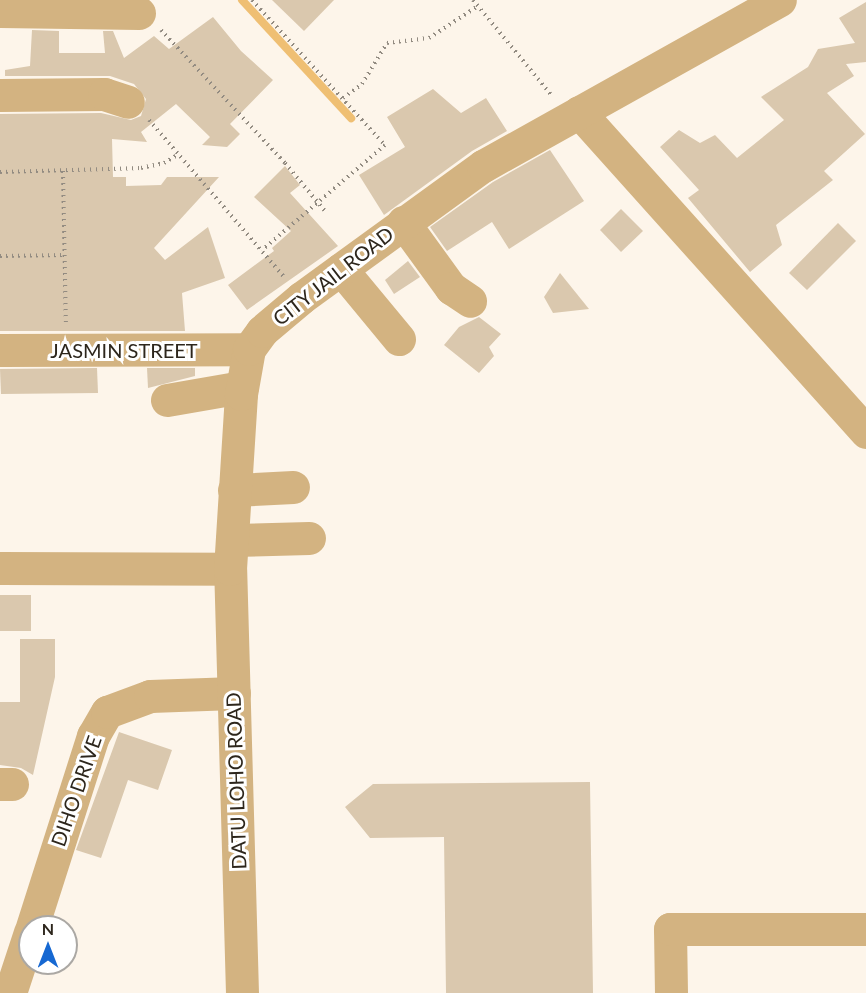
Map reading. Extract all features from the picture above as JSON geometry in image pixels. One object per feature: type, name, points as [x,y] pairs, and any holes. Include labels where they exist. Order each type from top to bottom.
[{"type":"street","name":"CITY JAIL ROAD","points":[[231,554],[242,387],[249,349],[262,331],[301,298],[483,166],[780,0]]},
{"type":"street","points":[[0,11],[139,13]]},
{"type":"street","points":[[0,95],[104,94],[128,102]]},
{"type":"street","points":[[575,115],[866,432]]},
{"type":"street","points":[[403,222],[451,288],[470,301]]},
{"type":"street","points":[[341,269],[399,339]]},
{"type":"street","name":"JASMIN STREET","points":[[0,350],[249,349]]},
{"type":"street","points":[[167,400],[242,387]]},
{"type":"street","points":[[234,490],[294,487]]},
{"type":"street","points":[[0,568],[231,554],[309,538]]},
{"type":"street","name":"DATU LOHO ROAD","points":[[231,554],[242,993]]},
{"type":"street","name":"DIHO DRIVE","points":[[36,915],[93,736],[107,712],[150,696],[234,693]]},
{"type":"street","points":[[671,993],[670,929],[866,929]]},
{"type":"street","points":[[10,993],[18,969]]},
{"type":"path","points":[[252,0],[385,145],[262,250]]},
{"type":"path","points":[[473,0],[575,115]]},
{"type":"path","points":[[343,98],[362,84],[387,43],[429,38],[478,6]]},
{"type":"path","points":[[139,13],[153,21],[285,163],[325,211]]},
{"type":"path","points":[[128,102],[179,153],[301,298]]},
{"type":"path","points":[[0,172],[154,167],[179,153]]},
{"type":"path","points":[[63,171],[67,350]]},
{"type":"path","points":[[0,256],[65,255]]},
{"type":"building","points":[[272,0],[334,0],[304,31]]},
{"type":"building","points":[[866,2],[866,62],[846,64],[854,76],[827,93],[865,134],[824,171],[833,180],[776,225],[782,245],[750,272],[688,198],[699,190],[660,147],[679,130],[700,143],[715,135],[737,158],[784,120],[761,97],[808,67],[818,49],[855,43],[839,18]]},
{"type":"building","points":[[213,17],[241,51],[273,80],[230,124],[240,134],[227,147],[202,145],[210,137],[176,104],[141,132],[147,142],[112,139],[113,177],[126,177],[126,186],[161,185],[167,177],[219,177],[154,248],[165,260],[208,227],[225,278],[182,293],[185,331],[0,331],[0,114],[101,113],[131,120],[141,116],[146,99],[134,84],[110,76],[5,76],[5,70],[30,66],[32,30],[59,31],[59,53],[105,53],[103,31],[113,31],[124,58],[154,36],[169,49]]},
{"type":"building","points":[[433,89],[461,113],[486,98],[507,131],[472,151],[384,215],[359,175],[405,147],[387,117]]},
{"type":"building","points":[[550,150],[584,201],[509,249],[492,222],[447,251],[430,227],[493,182]]},
{"type":"building","points":[[285,166],[300,185],[290,193],[338,246],[247,310],[228,285],[274,251],[272,248],[291,231],[254,197]]},
{"type":"building","points":[[621,209],[643,231],[621,252],[600,230]]},
{"type":"building","points":[[838,223],[856,241],[807,290],[789,273]]},
{"type":"building","points":[[408,261],[420,277],[394,294],[385,280]]},
{"type":"building","points":[[560,273],[589,309],[553,313],[544,297]]},
{"type":"building","points":[[479,317],[501,334],[489,347],[494,356],[479,373],[444,345],[459,327]]},
{"type":"building","points":[[97,368],[98,393],[1,394],[0,369]]},
{"type":"building","points":[[147,368],[195,368],[195,376],[148,388]]},
{"type":"building","points":[[0,595],[31,595],[31,631],[0,631]]},
{"type":"building","points":[[20,639],[55,639],[55,677],[33,775],[21,768],[0,765],[0,702],[20,702]]},
{"type":"building","points":[[119,732],[172,750],[158,790],[128,780],[101,858],[76,850]]},
{"type":"building","points":[[590,782],[593,993],[446,993],[444,837],[370,838],[345,807],[373,784]]},
{"type":"waterway","points":[[242,0],[351,118]]}]
